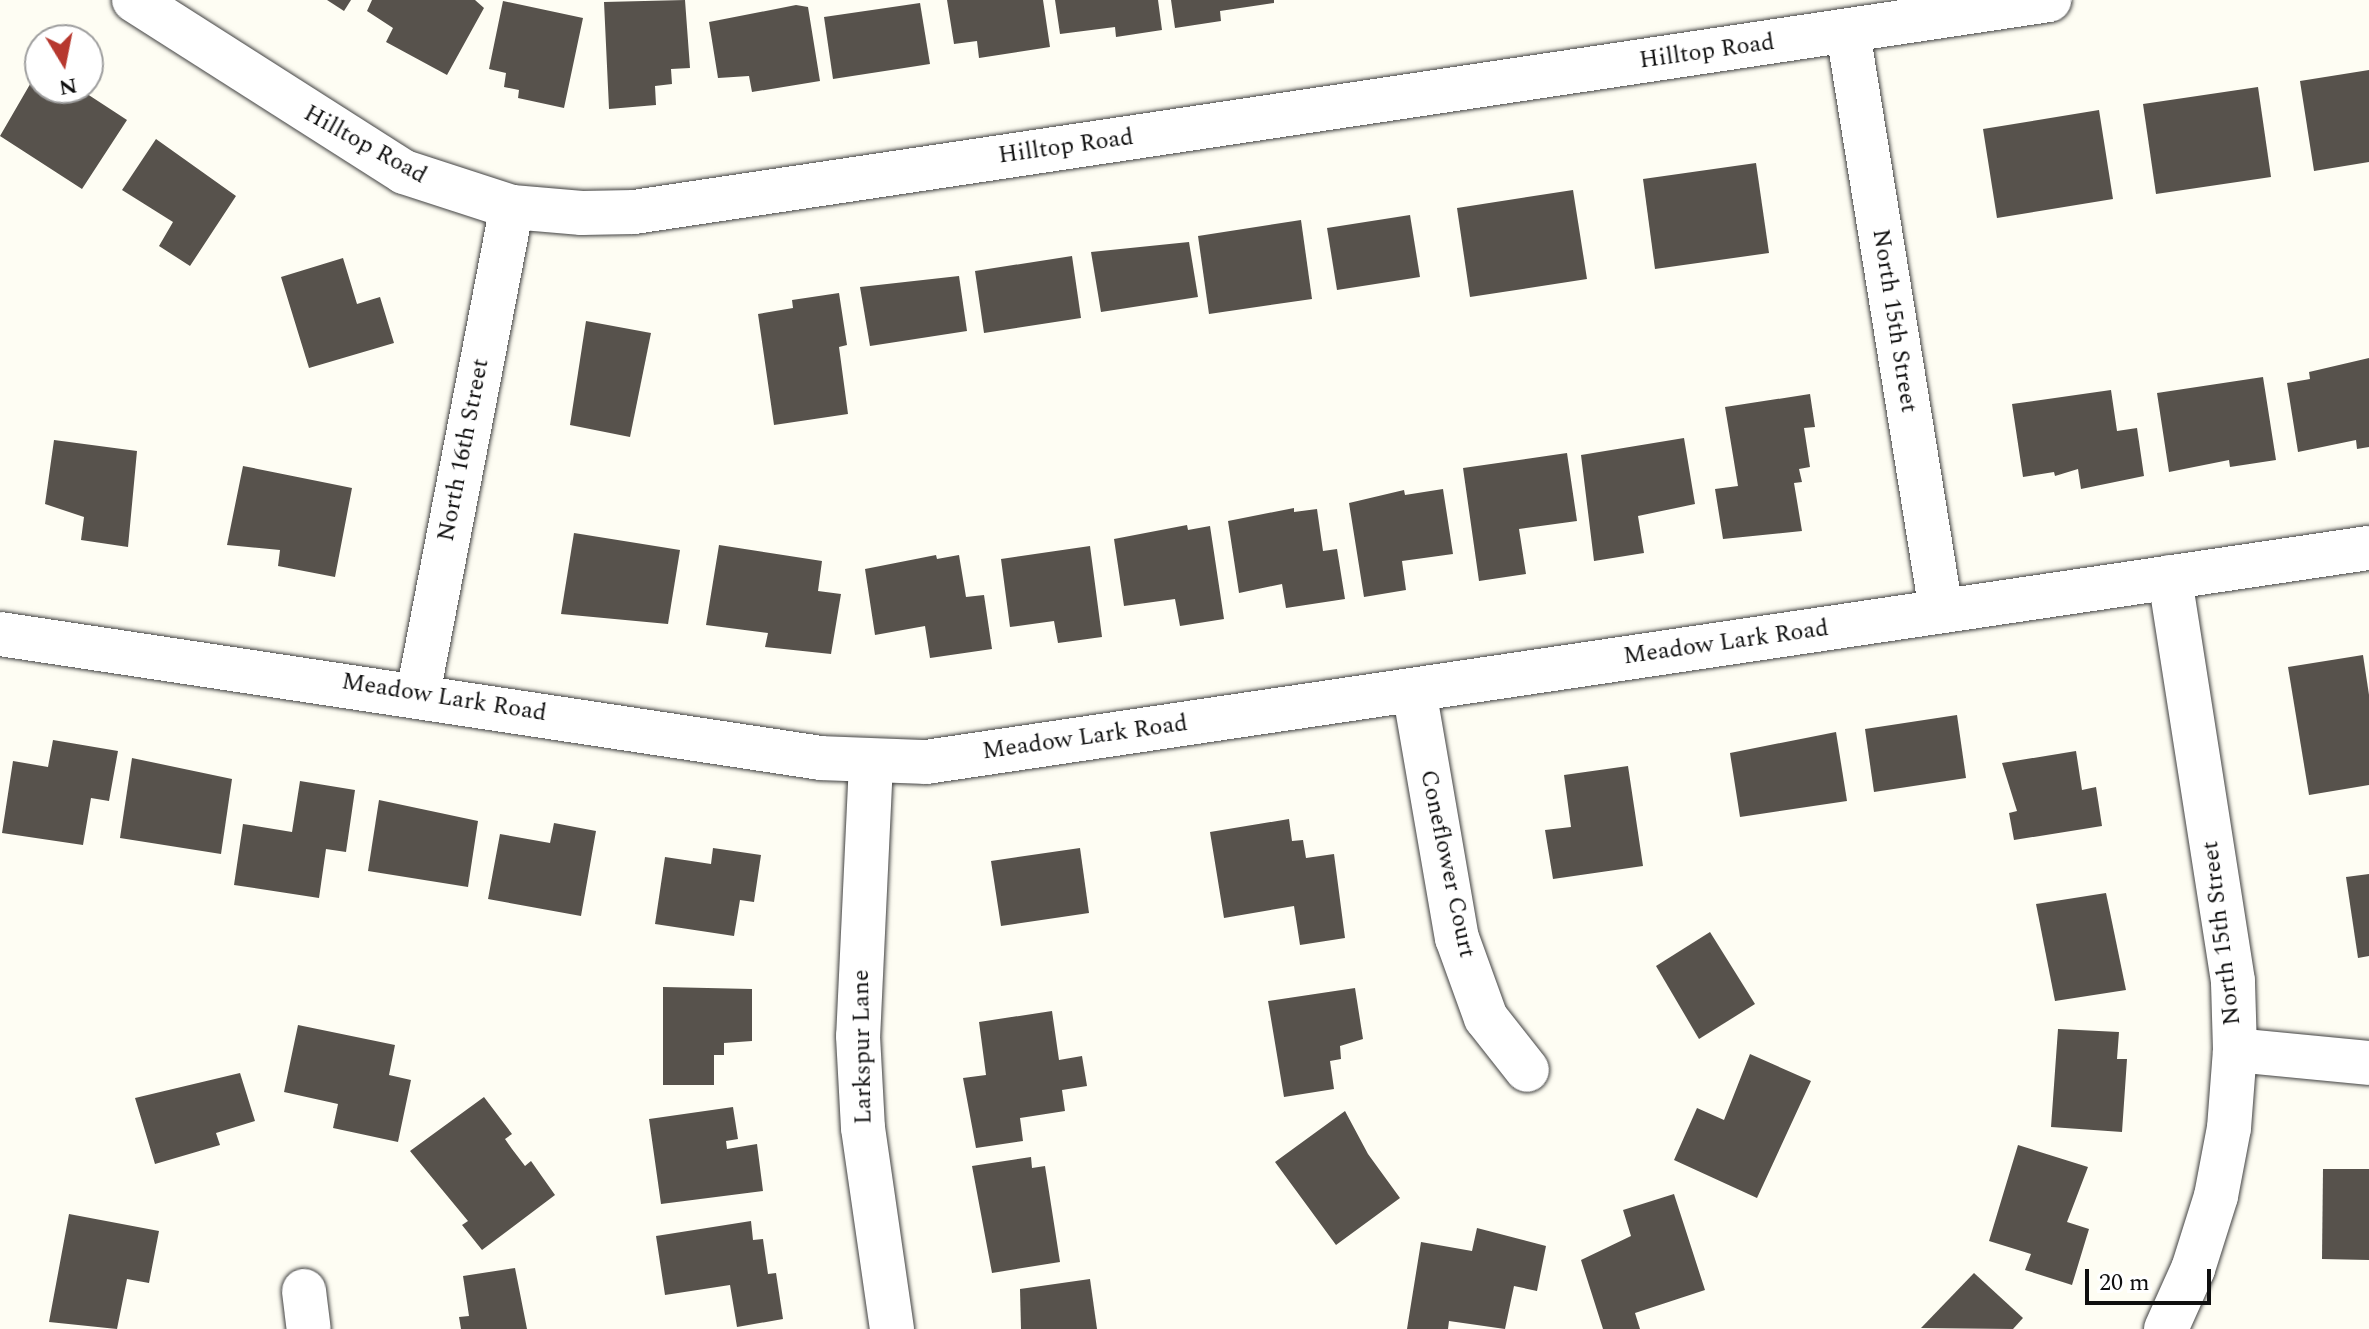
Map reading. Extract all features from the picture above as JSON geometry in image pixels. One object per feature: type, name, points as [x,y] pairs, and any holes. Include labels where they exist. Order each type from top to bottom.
[{"type":"street","name":"Hilltop Road","points":[[134,0],[404,172],[512,207],[634,212],[2049,0]]},
{"type":"street","name":"North 15th Street","points":[[1848,32],[1941,611]]},
{"type":"street","name":"North 16th Street","points":[[418,694],[512,207]]},
{"type":"street","name":"Meadow Lark Road","points":[[0,634],[871,763],[926,762],[2369,548]]},
{"type":"street","name":"North 15th Street","points":[[2166,1329],[2193,1269],[2216,1196],[2229,1128],[2235,1050],[2233,981],[2170,577]]},
{"type":"street","name":"Coneflower Court","points":[[1414,690],[1457,938],[1486,1018],[1527,1070]]},
{"type":"street","name":"Larkspur Lane","points":[[871,763],[858,1036],[863,1128],[892,1329]]},
{"type":"street","points":[[2235,1050],[2369,1063]]},
{"type":"building","points":[[327,0],[351,0],[344,11]]},
{"type":"building","points":[[372,0],[475,0],[484,8],[447,75],[386,42],[393,28],[367,11]]},
{"type":"building","points":[[685,0],[690,68],[671,69],[672,84],[655,86],[656,105],[609,109],[604,2]]},
{"type":"building","points":[[947,0],[1043,0],[1050,47],[979,58],[977,41],[954,44]]},
{"type":"building","points":[[1055,0],[1158,0],[1162,30],[1116,37],[1115,27],[1060,34]]},
{"type":"building","points":[[1171,0],[1274,0],[1274,3],[1220,11],[1221,21],[1175,28]]},
{"type":"building","points":[[503,1],[583,18],[564,108],[518,98],[519,90],[504,87],[506,73],[489,69]]},
{"type":"building","points":[[920,3],[930,64],[833,79],[824,17]]},
{"type":"building","points":[[796,5],[808,7],[820,81],[752,92],[749,76],[718,78],[709,22]]},
{"type":"building","points":[[2369,70],[2369,162],[2314,171],[2300,81]]},
{"type":"building","points":[[2258,87],[2271,177],[2156,194],[2143,104]]},
{"type":"building","points":[[24,95],[24,104],[102,104],[127,120],[82,189],[0,136]]},
{"type":"building","points":[[2099,110],[2113,199],[1997,218],[1983,129]]},
{"type":"building","points":[[156,139],[236,196],[190,266],[159,246],[173,222],[122,190]]},
{"type":"building","points":[[1756,163],[1769,253],[1655,269],[1643,179]]},
{"type":"building","points":[[1573,190],[1587,279],[1470,297],[1457,208]]},
{"type":"building","points":[[1410,215],[1420,277],[1337,290],[1327,228]]},
{"type":"building","points":[[1301,220],[1312,299],[1209,314],[1198,236]]},
{"type":"building","points":[[1189,242],[1198,297],[1101,312],[1091,252]]},
{"type":"building","points":[[1072,256],[1081,318],[984,333],[975,271]]},
{"type":"building","points":[[343,258],[357,304],[380,297],[394,343],[309,368],[281,277]]},
{"type":"building","points":[[959,276],[967,331],[870,346],[860,287]]},
{"type":"building","points":[[839,293],[847,345],[839,347],[848,414],[774,425],[758,314],[793,308],[792,300]]},
{"type":"building","points":[[586,321],[651,333],[630,437],[570,425]]},
{"type":"building","points":[[2369,358],[2369,447],[2357,449],[2356,440],[2298,452],[2287,383],[2310,379],[2309,372]]},
{"type":"building","points":[[2263,377],[2276,460],[2230,467],[2229,460],[2169,472],[2157,393]]},
{"type":"building","points":[[2111,390],[2117,431],[2137,428],[2144,476],[2081,489],[2078,469],[2055,476],[2054,472],[2023,477],[2012,404]]},
{"type":"building","points":[[1810,394],[1815,427],[1804,428],[1810,467],[1799,469],[1802,482],[1794,483],[1802,531],[1723,539],[1715,489],[1738,486],[1725,407]]},
{"type":"building","points":[[1684,438],[1695,504],[1638,516],[1644,553],[1594,561],[1581,455]]},
{"type":"building","points":[[54,440],[137,451],[128,547],[81,540],[84,517],[45,504]]},
{"type":"building","points":[[1567,453],[1577,521],[1519,529],[1526,574],[1479,581],[1463,468]]},
{"type":"building","points":[[243,466],[352,488],[335,577],[278,566],[280,550],[227,545]]},
{"type":"building","points":[[1443,489],[1453,554],[1402,561],[1406,590],[1364,597],[1349,503],[1404,490],[1405,495]]},
{"type":"building","points":[[1294,508],[1294,512],[1317,509],[1323,551],[1337,549],[1345,599],[1286,608],[1282,584],[1239,593],[1228,521]]},
{"type":"building","points":[[1187,525],[1188,530],[1210,526],[1224,619],[1180,626],[1175,599],[1124,606],[1114,539]]},
{"type":"building","points":[[574,533],[680,550],[668,624],[561,614]]},
{"type":"building","points":[[719,545],[822,561],[818,591],[841,594],[831,654],[765,647],[768,633],[706,625]]},
{"type":"building","points":[[1090,546],[1102,637],[1058,643],[1054,621],[1010,627],[1001,559]]},
{"type":"building","points":[[936,555],[937,559],[959,555],[966,597],[984,595],[992,649],[930,658],[925,626],[875,635],[865,569]]},
{"type":"building","points":[[2363,655],[2369,695],[2369,785],[2309,795],[2288,667]]},
{"type":"building","points":[[1957,715],[1966,778],[1874,792],[1865,729]]},
{"type":"building","points":[[1836,732],[1847,801],[1740,817],[1730,753]]},
{"type":"building","points":[[53,740],[118,751],[109,801],[91,798],[83,845],[2,833],[13,761],[48,767]]},
{"type":"building","points":[[2076,751],[2082,790],[2096,787],[2102,826],[2014,840],[2009,813],[2017,811],[2002,763]]},
{"type":"building","points":[[132,758],[232,779],[221,854],[120,838]]},
{"type":"building","points":[[1628,766],[1643,866],[1553,879],[1545,830],[1571,827],[1564,775]]},
{"type":"building","points":[[300,781],[355,790],[346,852],[326,849],[319,898],[234,885],[243,824],[292,832]]},
{"type":"building","points":[[379,800],[478,821],[468,887],[368,871]]},
{"type":"building","points":[[1289,819],[1292,841],[1303,840],[1306,858],[1334,854],[1345,938],[1300,945],[1294,906],[1224,918],[1210,832]]},
{"type":"building","points":[[554,823],[596,831],[581,916],[488,899],[500,834],[550,843]]},
{"type":"building","points":[[713,848],[761,855],[754,902],[740,900],[734,936],[655,924],[665,857],[711,864]]},
{"type":"building","points":[[1080,848],[1089,913],[1001,926],[991,861]]},
{"type":"building","points":[[2369,874],[2369,956],[2358,958],[2346,877]]},
{"type":"building","points":[[2106,893],[2126,990],[2055,1001],[2036,904]]},
{"type":"building","points":[[1710,932],[1755,1004],[1699,1039],[1656,966]]},
{"type":"building","points":[[663,987],[752,989],[752,1041],[724,1043],[724,1055],[714,1055],[714,1085],[663,1085]]},
{"type":"building","points":[[1355,988],[1363,1039],[1340,1046],[1341,1059],[1330,1061],[1334,1089],[1284,1097],[1268,1001]]},
{"type":"building","points":[[1052,1011],[1059,1060],[1082,1056],[1087,1086],[1062,1090],[1065,1111],[1020,1118],[1023,1141],[976,1148],[963,1078],[986,1075],[979,1022]]},
{"type":"building","points":[[298,1025],[395,1045],[389,1075],[411,1080],[398,1142],[333,1128],[338,1104],[284,1092]]},
{"type":"building","points":[[2058,1029],[2119,1032],[2117,1059],[2127,1059],[2122,1132],[2051,1127]]},
{"type":"building","points":[[1750,1054],[1811,1081],[1757,1198],[1674,1160],[1697,1108],[1724,1120]]},
{"type":"building","points":[[240,1073],[255,1121],[216,1133],[220,1145],[155,1164],[135,1098]]},
{"type":"building","points":[[484,1097],[512,1134],[505,1139],[512,1149],[525,1166],[531,1161],[555,1195],[482,1250],[462,1225],[468,1221],[410,1151]]},
{"type":"building","points":[[733,1107],[738,1139],[726,1141],[727,1149],[757,1144],[763,1191],[661,1204],[649,1119]]},
{"type":"building","points":[[1345,1111],[1368,1154],[1400,1198],[1336,1245],[1275,1162]]},
{"type":"building","points":[[2018,1145],[2088,1167],[2067,1222],[2089,1229],[2072,1285],[2025,1270],[2031,1254],[1989,1241]]},
{"type":"building","points":[[1031,1157],[1032,1168],[1045,1166],[1060,1262],[992,1273],[972,1166]]},
{"type":"building","points":[[2323,1169],[2369,1169],[2369,1260],[2322,1259]]},
{"type":"building","points":[[1674,1194],[1705,1290],[1635,1313],[1640,1329],[1603,1329],[1581,1260],[1631,1236],[1623,1210]]},
{"type":"building","points":[[69,1214],[159,1231],[149,1283],[127,1279],[117,1329],[49,1322]]},
{"type":"building","points":[[751,1221],[753,1240],[763,1239],[768,1274],[776,1273],[783,1319],[737,1327],[730,1285],[665,1295],[656,1236]]},
{"type":"building","points":[[1477,1228],[1546,1246],[1537,1291],[1514,1286],[1505,1329],[1449,1321],[1448,1329],[1407,1329],[1421,1242],[1472,1251]]},
{"type":"building","points":[[515,1268],[527,1329],[461,1329],[459,1317],[469,1316],[463,1276]]},
{"type":"building","points":[[1974,1273],[2023,1318],[2013,1329],[1921,1328]]},
{"type":"building","points":[[1090,1279],[1097,1329],[1021,1329],[1020,1289]]}]
